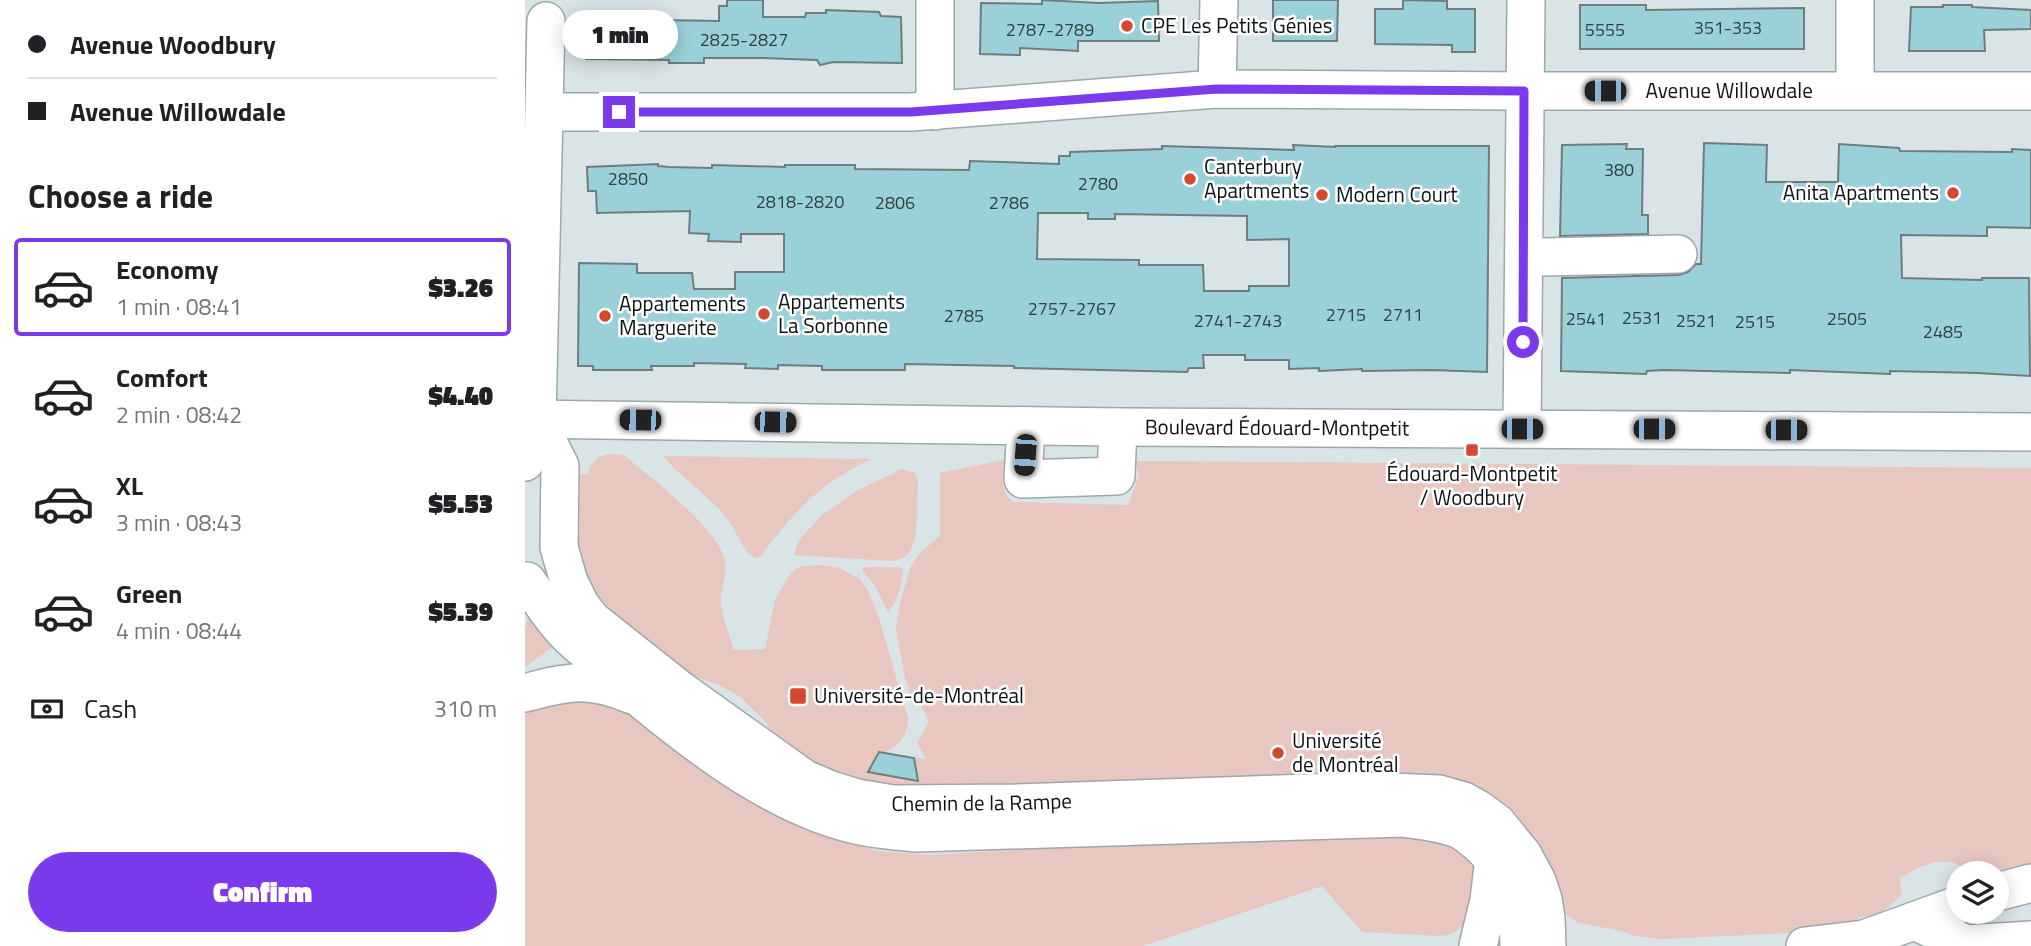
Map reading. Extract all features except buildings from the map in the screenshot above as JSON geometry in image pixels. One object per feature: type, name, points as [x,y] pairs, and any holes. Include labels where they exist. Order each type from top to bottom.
[{"type":"street","points":[[935,0],[935,111]]},
{"type":"street","points":[[1217,89],[1219,0]]},
{"type":"street","points":[[1522,429],[1526,0]]},
{"type":"street","points":[[1855,0],[1855,90]]},
{"type":"street","points":[[525,462],[531,419],[545,112],[546,21]]},
{"type":"street","name":"Avenue Willowdale","points":[[545,112],[911,112],[1217,89],[2031,91]]},
{"type":"street","points":[[1543,257],[1678,254]]},
{"type":"street","name":"Boulevard Édouard-Montpetit","points":[[531,419],[1118,428],[2031,432]]},
{"type":"street","name":"Chemin de la Rampe","points":[[531,419],[560,466],[559,547],[583,630],[616,674],[640,698],[714,756],[750,780],[814,811],[846,823],[916,834],[1402,818],[1429,821],[1456,828],[1470,836],[1502,868],[1512,889],[1519,920],[1519,946]]},
{"type":"street","points":[[1026,426],[1023,479],[1116,476],[1118,428]]},
{"type":"street","name":"Chemin de la Rampe","points":[[526,574],[550,614],[583,630],[679,689],[804,779],[857,798],[893,804],[939,805],[1366,791],[1423,792],[1464,801],[1497,823],[1523,855],[1543,899],[1547,946]]},
{"type":"street","points":[[525,686],[583,630]]},
{"type":"street","name":"Chemin de la Rampe","points":[[525,693],[549,686],[582,682],[609,685],[640,698]]},
{"type":"street","points":[[1478,946],[1491,890],[1494,858]]},
{"type":"street","points":[[2009,889],[2031,883]]},
{"type":"street","points":[[1805,946],[1864,939],[1946,909]]},
{"type":"street","points":[[1914,921],[1966,944],[2031,940]]},
{"type":"shaded area","name":"Université de Montréal","points":[[624,455],[696,518],[719,546],[726,565],[721,604],[734,650],[765,649],[775,600],[795,569],[820,565],[840,568],[861,580],[879,618],[908,718],[901,740],[883,753],[926,759],[917,743],[929,721],[921,706],[913,701],[905,678],[896,628],[900,602],[911,566],[920,553],[940,536],[940,473],[1004,460],[1004,488],[1013,502],[1128,505],[1139,475],[1136,461],[2031,468],[2031,869],[2009,872],[2009,861],[1946,861],[1925,865],[1900,878],[1902,894],[1892,904],[1878,913],[1859,917],[1851,930],[1662,939],[1635,936],[1579,923],[1570,918],[1562,909],[1535,848],[900,791],[841,779],[778,741],[763,719],[739,696],[717,684],[684,673],[613,617],[598,599],[584,572],[579,547],[580,474],[588,474],[591,466],[602,456]]},
{"type":"shaded area","points":[[663,456],[872,459],[838,478],[810,499],[761,556],[756,558],[744,548],[723,513]]},
{"type":"shaded area","points":[[902,469],[915,473],[918,480],[916,531],[907,555],[891,561],[794,555],[799,540],[822,515],[856,491]]},
{"type":"shaded area","points":[[863,568],[903,569],[899,592],[888,612],[874,584],[863,572]]},
{"type":"shaded area","points":[[529,613],[558,643],[525,667],[525,630]]},
{"type":"shaded area","points":[[578,699],[625,708],[818,825],[875,851],[931,855],[1159,841],[1406,831],[1454,846],[1471,862],[1476,870],[1469,922],[1452,934],[1440,936],[1362,932],[1322,886],[1143,946],[525,946],[525,709]]},
{"type":"place","name":"CPE Les Petits Génies","points":[[1127,26]]},
{"type":"place","name":"Canterbury Apartments","points":[[1190,179]]},
{"type":"place","name":"Anita Apartments","points":[[1953,193]]},
{"type":"place","name":"Modern Court","points":[[1322,195]]},
{"type":"place","name":"Appartements La Sorbonne","points":[[764,314]]},
{"type":"place","name":"Appartements Marguerite","points":[[605,316]]},
{"type":"place","name":"Édouard-Montpetit / Woodbury","points":[[1472,450]]},
{"type":"place","name":"Université-de-Montréal","points":[[798,696]]},
{"type":"place","name":"Université de Montréal","points":[[1278,753]]},
{"type":"route","points":[[619,112],[911,112],[1217,89],[1524,91],[1523,342]]}]
